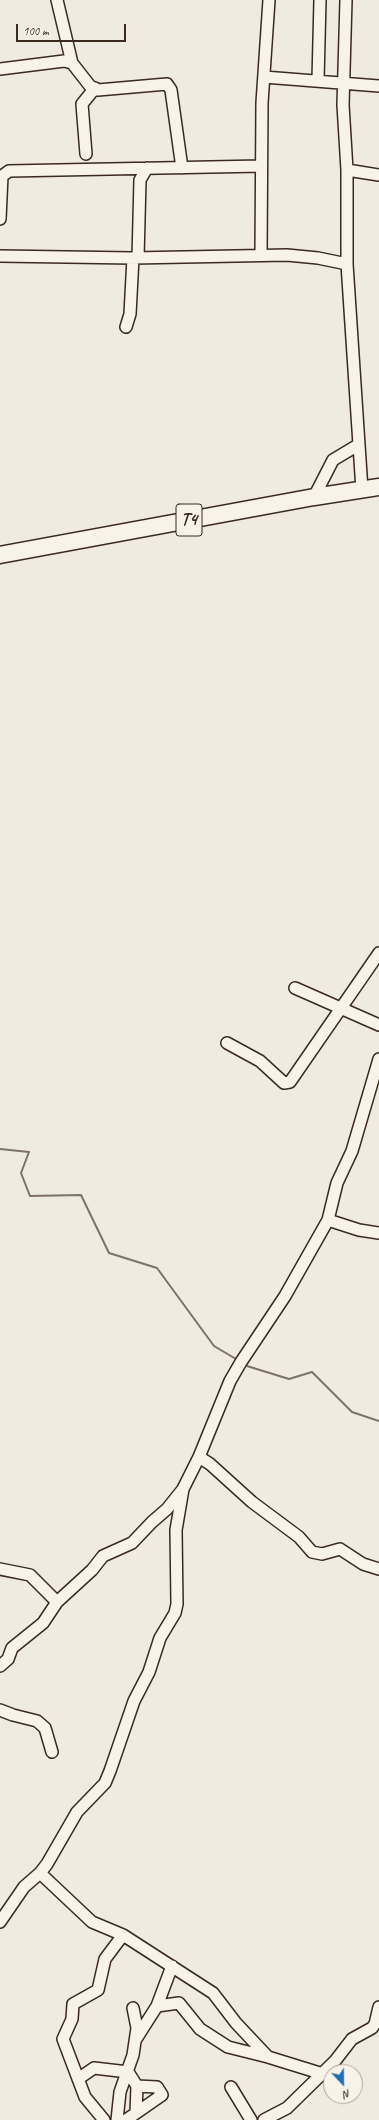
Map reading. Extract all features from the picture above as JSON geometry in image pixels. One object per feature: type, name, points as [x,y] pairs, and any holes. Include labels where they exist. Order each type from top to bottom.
[{"type":"highway","name":"T4","points":[[0,555],[314,497],[379,487]]},
{"type":"street","points":[[57,0],[72,63],[90,86],[110,90],[141,85],[167,84],[171,90],[182,168]]},
{"type":"street","points":[[261,255],[261,166],[264,77],[269,0]]},
{"type":"street","points":[[318,80],[320,0]]},
{"type":"street","points":[[346,0],[343,83],[347,170],[347,264],[362,490]]},
{"type":"street","points":[[0,69],[55,61],[72,63]]},
{"type":"street","points":[[264,77],[318,80],[379,86]]},
{"type":"street","points":[[86,154],[82,104],[95,88]]},
{"type":"street","points":[[0,219],[2,176],[9,171],[261,166]]},
{"type":"street","points":[[126,327],[130,314],[140,180],[147,168]]},
{"type":"street","points":[[347,170],[379,175]]},
{"type":"street","points":[[0,256],[135,258],[261,255],[318,258],[347,264]]},
{"type":"street","points":[[314,497],[326,472],[334,460],[358,445]]},
{"type":"street","points":[[227,1043],[260,1061],[282,1082],[288,1083],[313,1050],[379,953]]},
{"type":"street","points":[[295,988],[379,1025]]},
{"type":"street","points":[[0,1666],[8,1659],[12,1648],[43,1623],[57,1602],[92,1570],[103,1556],[132,1543],[148,1525],[167,1508],[183,1489],[199,1457],[230,1382],[241,1362],[286,1296],[328,1220],[337,1183],[353,1147],[379,1059]]},
{"type":"street","points":[[328,1220],[359,1230],[379,1233]]},
{"type":"street","points":[[199,1457],[210,1464],[252,1502],[299,1537],[312,1552],[322,1554],[340,1549],[363,1564],[379,1569]]},
{"type":"street","points":[[0,1922],[24,1887],[40,1873],[55,1852],[77,1812],[105,1783],[134,1701],[149,1672],[160,1638],[175,1613],[178,1587],[176,1530],[183,1489]]},
{"type":"street","points":[[0,1568],[30,1575],[57,1602]]},
{"type":"street","points":[[0,1710],[37,1721],[45,1728],[52,1752]]},
{"type":"street","points":[[40,1873],[92,1922],[123,1934],[213,1993],[236,2023],[268,2057]]},
{"type":"street","points":[[104,2120],[85,2097],[64,2039],[72,2019],[73,2004],[98,1990],[106,1959],[123,1934]]},
{"type":"street","points":[[136,2039],[157,2006],[172,1966]]},
{"type":"street","points":[[157,2006],[179,2003],[200,2029],[228,2047],[268,2057],[322,2074]]},
{"type":"street","points":[[264,2120],[287,2108],[335,2062],[352,2039],[374,2026],[379,2007]]},
{"type":"street","points":[[127,2118],[120,2092],[128,2072],[136,2039],[137,2019],[133,2008]]},
{"type":"street","points":[[78,2079],[94,2068],[128,2072]]},
{"type":"street","points":[[128,2072],[137,2086]]},
{"type":"street","points":[[127,2118],[162,2095],[156,2087],[137,2086]]},
{"type":"street","points":[[127,2118],[137,2086]]},
{"type":"street","points":[[231,2088],[251,2120]]},
{"type":"waterway","points":[[0,1149],[29,1152],[21,1173],[30,1196],[81,1195],[109,1253],[157,1268],[214,1346],[236,1359]]},
{"type":"waterway","points":[[247,1366],[289,1379],[312,1372],[352,1412],[379,1421]]}]
